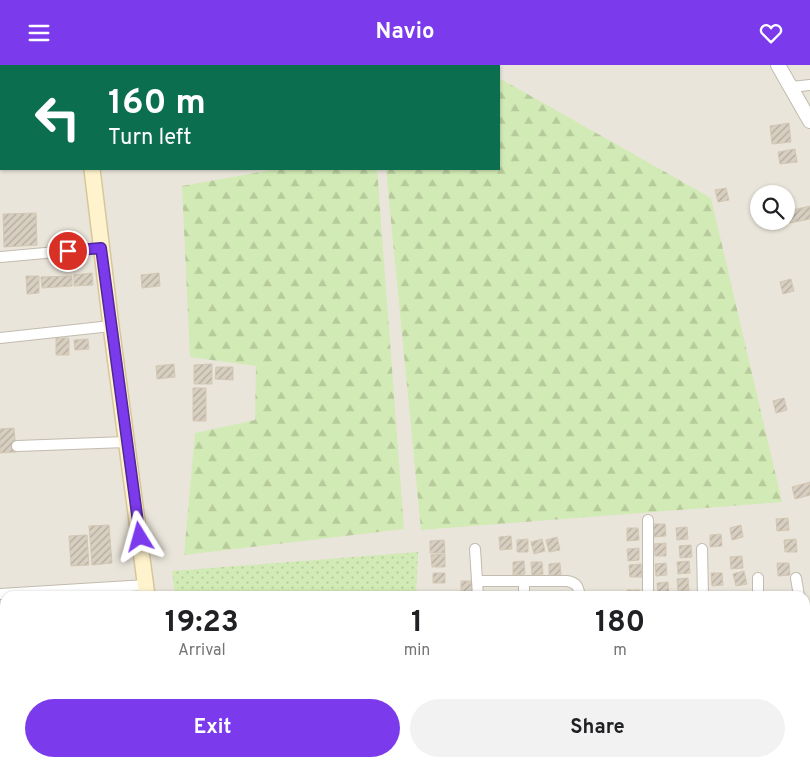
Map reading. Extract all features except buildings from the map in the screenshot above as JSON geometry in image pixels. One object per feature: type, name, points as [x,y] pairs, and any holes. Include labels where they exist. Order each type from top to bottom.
[{"type":"main road","points":[[92,170],[146,591]]},
{"type":"street","points":[[778,65],[810,121]]},
{"type":"street","points":[[791,87],[810,85]]},
{"type":"street","points":[[1,257],[101,248]]},
{"type":"street","points":[[0,338],[111,326]]},
{"type":"street","points":[[17,446],[126,442]]},
{"type":"street","points":[[648,520],[648,591]]},
{"type":"street","points":[[475,549],[478,591]]},
{"type":"street","points":[[702,549],[703,591]]},
{"type":"street","points":[[758,578],[758,591]]},
{"type":"street","points":[[796,578],[798,591]]},
{"type":"street","points":[[477,581],[566,581],[574,583],[578,591]]},
{"type":"street","points":[[524,581],[524,591]]},
{"type":"shaded area","points":[[500,65],[810,65],[810,591],[0,591],[0,170],[500,170]]},
{"type":"green space","points":[[500,79],[711,198],[782,502],[421,530],[386,170],[500,170]]},
{"type":"green space","points":[[271,170],[377,170],[404,529],[184,555],[195,433],[255,420],[256,366],[190,357],[182,186]]},
{"type":"green space","points":[[418,552],[416,591],[174,591],[172,571]]},
{"type":"route","points":[[68,251],[101,248],[140,537]]}]
